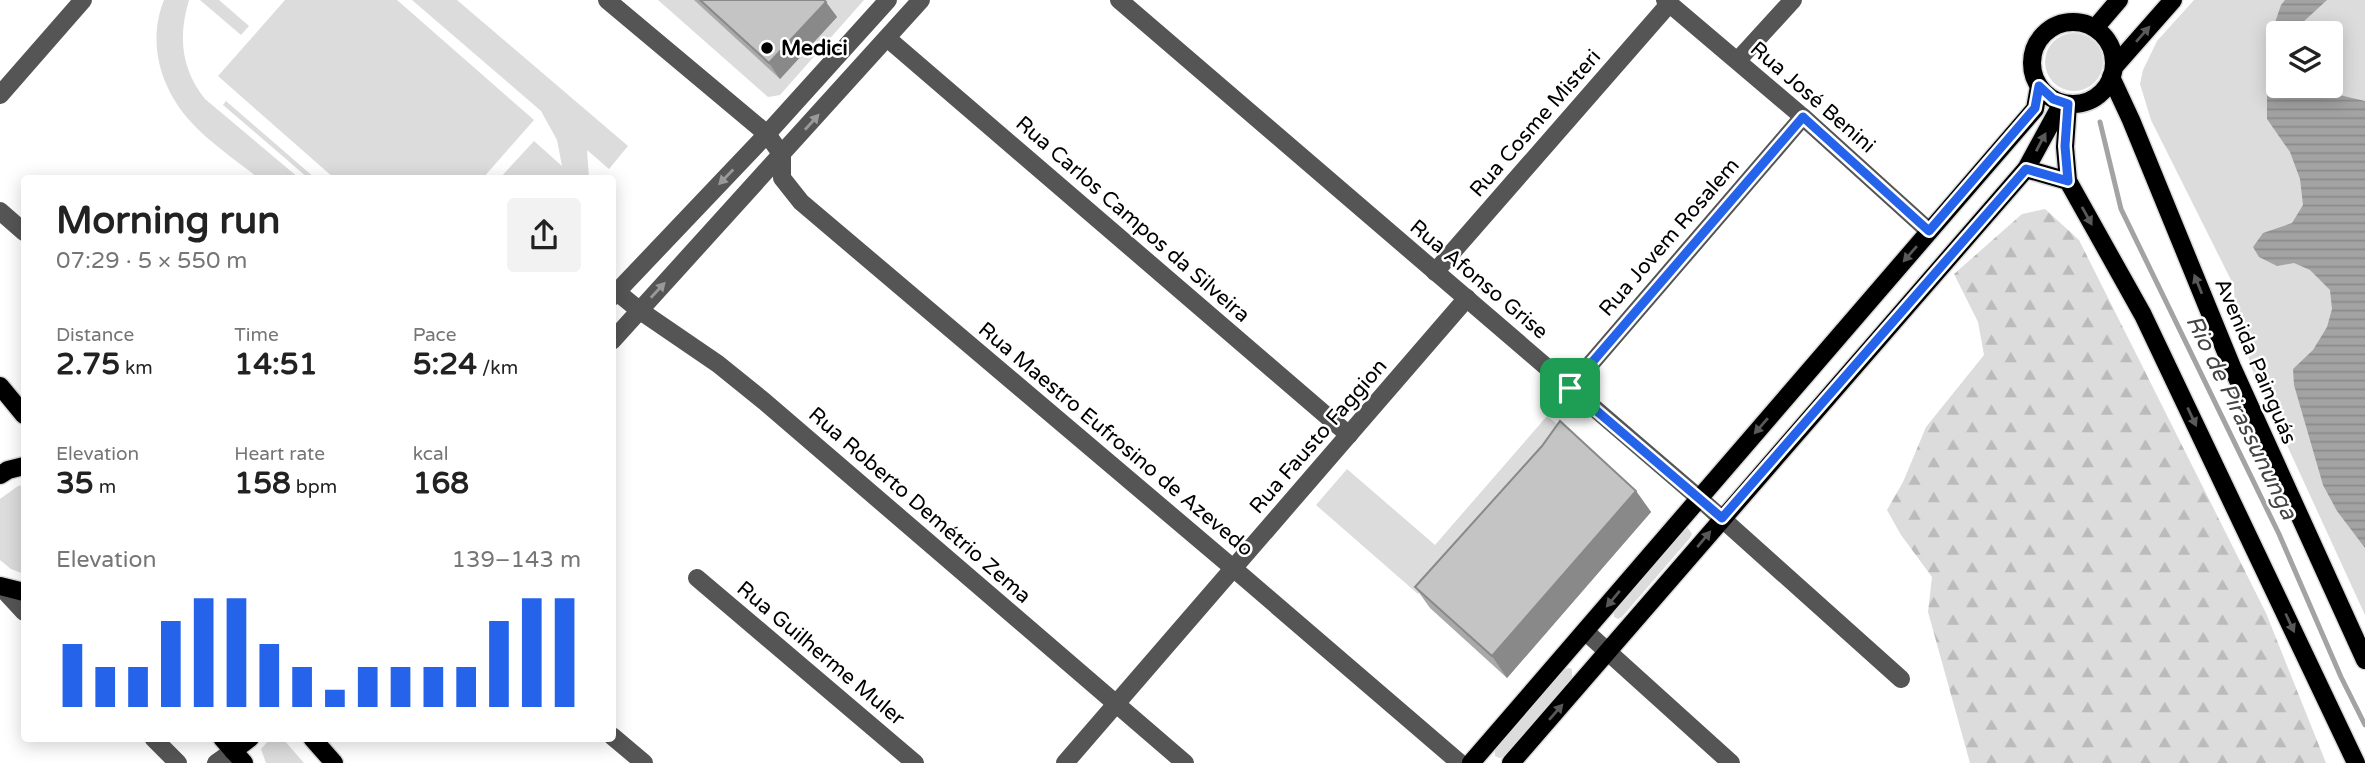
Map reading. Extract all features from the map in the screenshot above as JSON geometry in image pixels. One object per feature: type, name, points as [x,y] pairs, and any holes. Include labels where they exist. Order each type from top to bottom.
[{"type":"main road","points":[[2095,28],[2119,0]]},
{"type":"main road","points":[[2113,72],[2110,45],[2095,28],[2082,23],[2055,26],[2036,46],[2032,59],[2039,86],[2053,99],[2065,103],[2082,103],[2094,98],[2105,89],[2113,72],[2173,0]]},
{"type":"main road","name":"Avenida Painguás","points":[[2113,72],[2232,367],[2365,660]]},
{"type":"main road","points":[[1471,763],[2035,108],[2039,86]]},
{"type":"main road","points":[[1511,763],[2026,169],[2065,103]]},
{"type":"main road","points":[[2065,103],[2068,181],[2143,315],[2356,763]]},
{"type":"main road","points":[[2026,169],[2068,181]]},
{"type":"main road","points":[[0,386],[21,411]]},
{"type":"main road","points":[[0,475],[21,467]]},
{"type":"main road","points":[[0,587],[21,591]]},
{"type":"main road","points":[[316,742],[334,763]]},
{"type":"street","points":[[0,95],[83,0]]},
{"type":"street","name":"Rua Maestro Eufrosino de Azevedo","points":[[607,0],[767,134],[782,155],[782,178],[801,202],[1460,763]]},
{"type":"street","points":[[616,293],[767,134],[888,0]]},
{"type":"street","points":[[616,336],[921,0]]},
{"type":"street","name":"Rua Afonso Grise","points":[[1119,0],[1699,498],[1901,679]]},
{"type":"street","points":[[1738,60],[1793,0]]},
{"type":"street","name":"Rua Cosme Misteri","points":[[1435,272],[1667,2]]},
{"type":"street","name":"Rua José Benini","points":[[1667,2],[1738,60],[1929,231]]},
{"type":"street","name":"Rua Carlos Campos da Silveira","points":[[887,38],[1349,435]]},
{"type":"street","name":"Rua Jovem Rosalem","points":[[1570,388],[1803,117]]},
{"type":"street","points":[[0,211],[21,229]]},
{"type":"street","name":"Rua Roberto Demétrio Zema","points":[[616,295],[688,342],[765,402],[1185,763]]},
{"type":"street","name":"Rua Fausto Faggion","points":[[1065,763],[1467,298]]},
{"type":"street","name":"Rua Guilherme Muler","points":[[697,578],[915,763]]},
{"type":"street","points":[[0,587],[21,609]]},
{"type":"street","points":[[1586,632],[1731,763]]},
{"type":"street","points":[[616,739],[644,763]]},
{"type":"street","points":[[157,742],[178,763]]},
{"type":"street","points":[[216,763],[233,751]]},
{"type":"green space","points":[[164,0],[189,0],[183,26],[184,52],[186,64],[197,88],[205,99],[295,175],[254,175],[191,122],[180,109],[164,80],[157,48],[159,16]]},
{"type":"green space","points":[[200,0],[219,0],[249,26],[241,35]]},
{"type":"green space","points":[[285,0],[397,0],[534,120],[486,175],[331,175],[218,76]]},
{"type":"green space","points":[[412,0],[457,0],[628,146],[609,169],[587,150],[589,175],[503,175],[534,141],[562,166],[557,140],[541,111]]},
{"type":"green space","name":"Medici","points":[[658,0],[864,0],[780,95],[768,97]]},
{"type":"green space","points":[[2194,0],[2365,0],[2365,615],[2252,369],[2235,313],[2234,286],[2151,120],[2140,84],[2143,70],[2157,41]]},
{"type":"green space","points":[[2074,33],[2090,38],[2098,46],[2103,62],[2098,78],[2090,86],[2074,91],[2058,86],[2050,78],[2045,62],[2050,46],[2058,38]]},
{"type":"green space","points":[[226,101],[312,175],[305,175],[223,105]]},
{"type":"green space","points":[[2045,209],[2079,240],[2266,613],[2326,763],[1970,763],[1928,612],[1932,577],[1901,535],[1887,510],[1903,482],[1926,427],[1984,355],[1978,322],[1954,274],[2022,214]]},
{"type":"green space","points":[[1547,416],[1562,428],[1418,594],[1316,505],[1347,469],[1435,545]]},
{"type":"green space","points":[[21,486],[21,573],[0,560],[0,499]]},
{"type":"green space","points":[[1688,528],[1692,534],[1690,538],[1622,617],[1614,617],[1614,609],[1683,529]]},
{"type":"green space","points":[[1564,669],[1572,669],[1572,678],[1504,757],[1495,756],[1495,749]]},
{"type":"green space","points":[[267,742],[286,742],[304,763],[266,763],[261,749]]},
{"type":"shaded area","points":[[2285,0],[2327,0],[2304,21],[2276,21]]},
{"type":"shaded area","points":[[2343,96],[2365,101],[2365,548],[2337,511],[2323,485],[2294,385],[2293,369],[2313,350],[2327,327],[2332,309],[2330,290],[2310,270],[2294,263],[2277,266],[2259,257],[2253,247],[2263,233],[2292,223],[2303,205],[2300,179],[2290,152],[2267,119],[2267,98],[2343,98]]},
{"type":"building","points":[[700,0],[824,0],[826,2],[769,63]]},
{"type":"building","points":[[1560,421],[1636,491],[1492,656],[1415,587],[1542,446]]},
{"type":"waterway","name":"Rio de Pirassununga","points":[[2100,122],[2121,209],[2279,534],[2341,677],[2365,725]]},
{"type":"place","name":"Medici","points":[[767,48]]},
{"type":"route","points":[[2039,86],[2053,99],[2068,104],[2065,146],[2068,181],[2026,169],[1722,518],[1570,388],[1803,117],[1929,231],[2035,108],[2039,86]]}]
